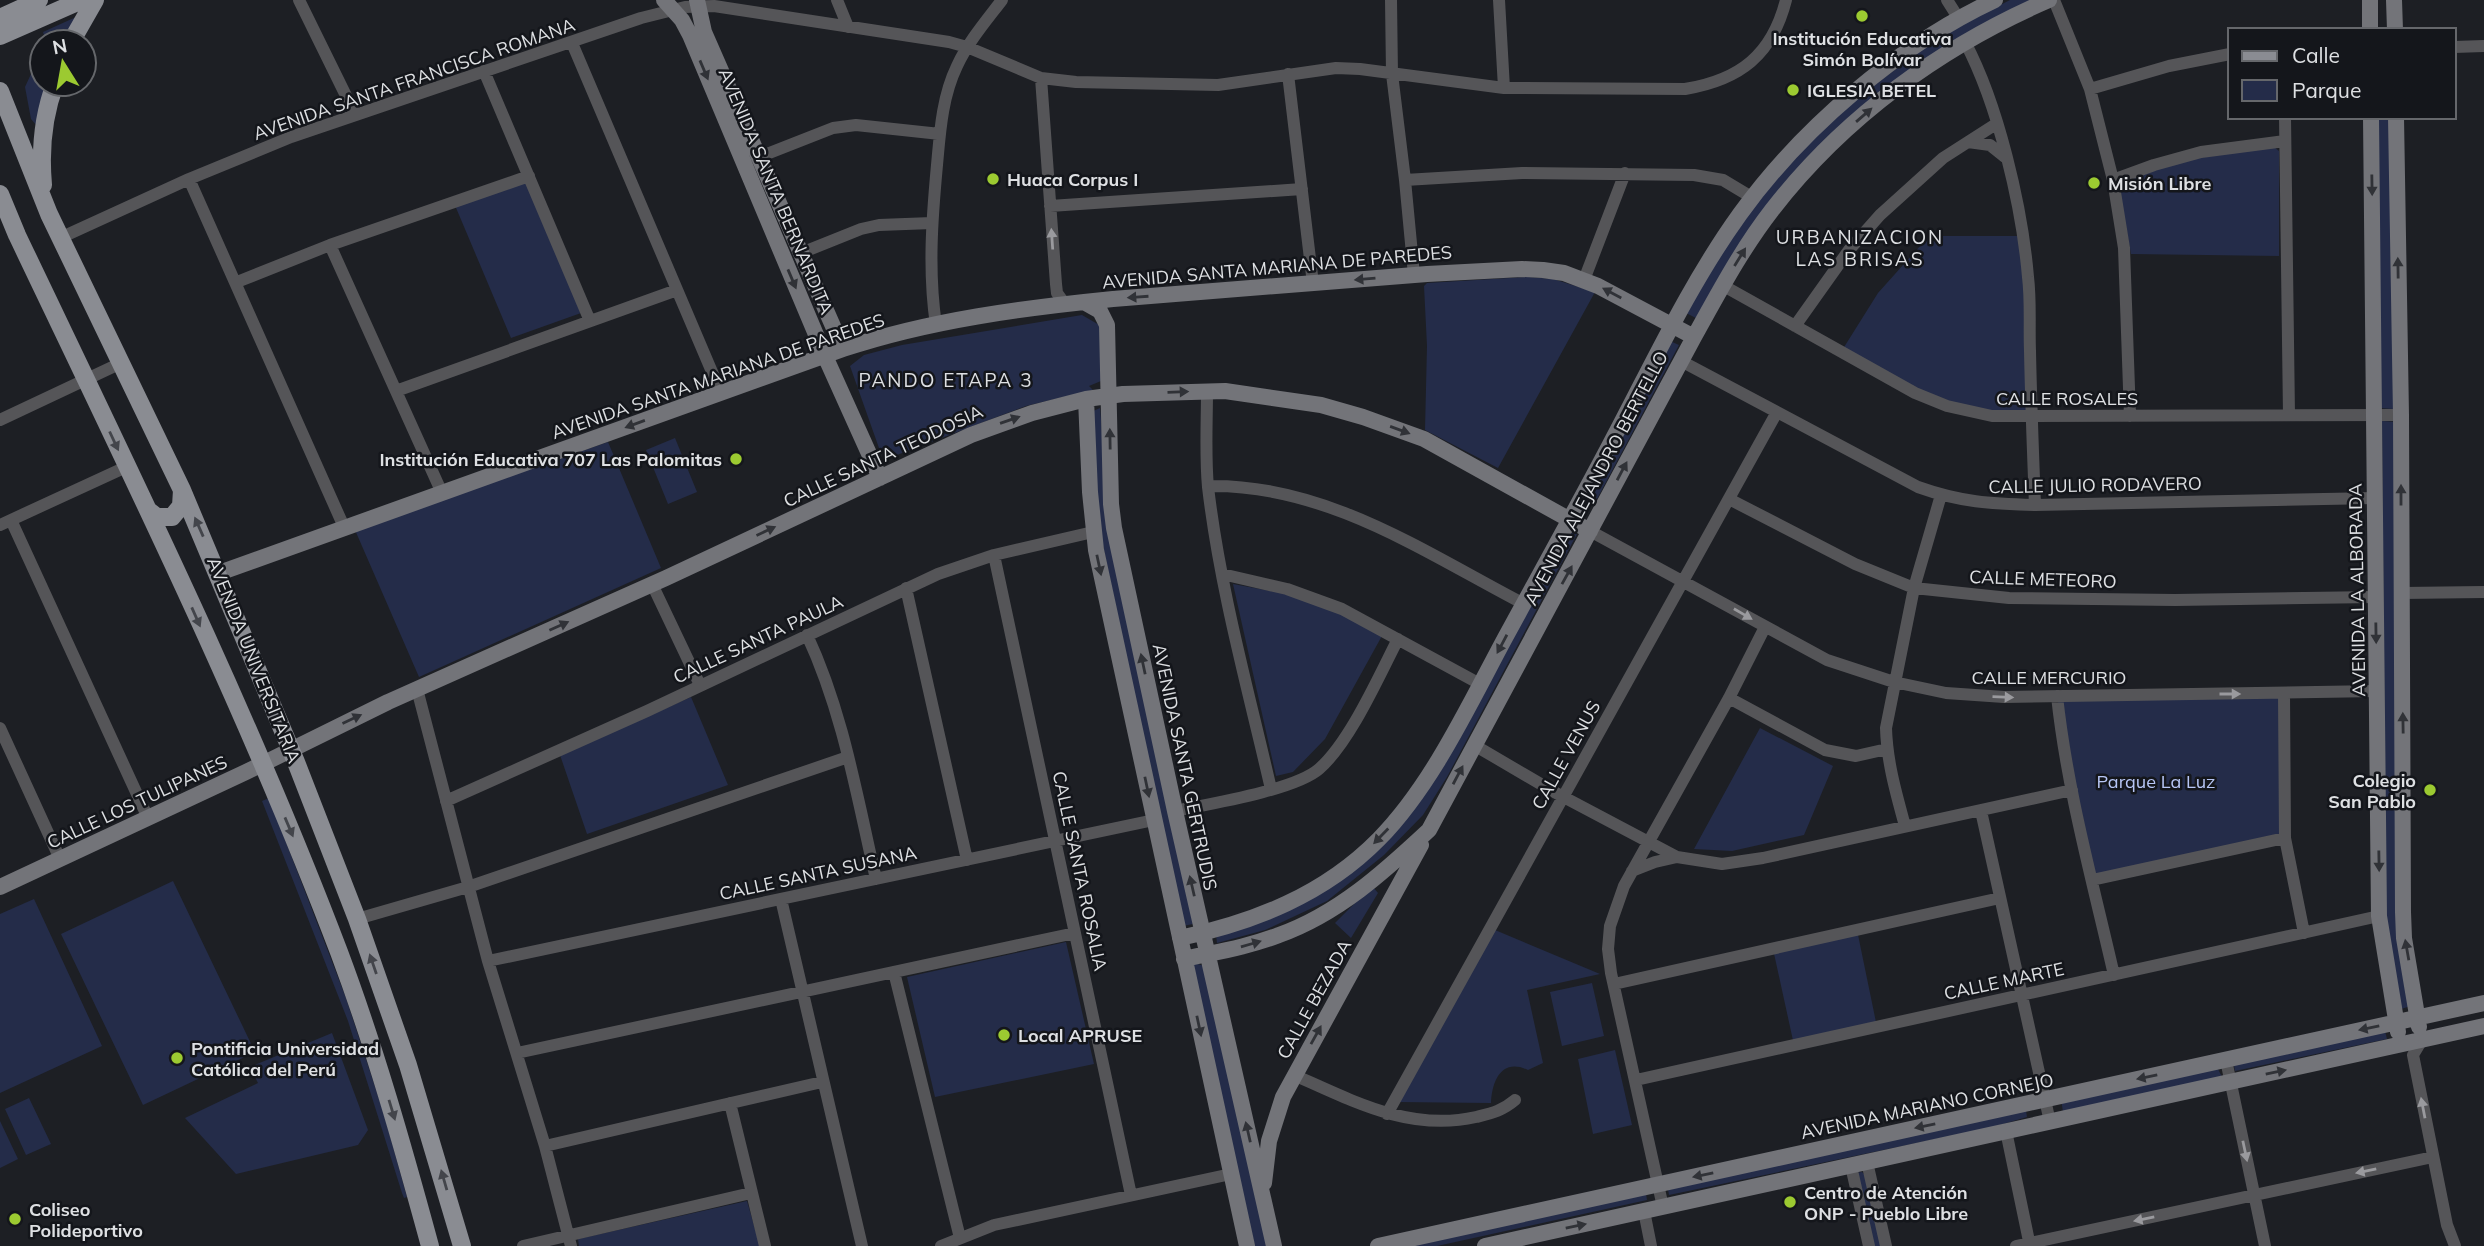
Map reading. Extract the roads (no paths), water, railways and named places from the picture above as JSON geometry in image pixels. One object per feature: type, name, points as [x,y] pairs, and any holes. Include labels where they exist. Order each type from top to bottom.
[{"type":"main road","points":[[0,18],[40,0]]},
{"type":"main road","points":[[0,36],[82,0]]},
{"type":"main road","points":[[79,28],[95,0]]},
{"type":"main road","name":"AVENIDA ALEJANDRO BERTELLO","points":[[1180,938],[1248,920],[1296,900],[1322,885],[1378,841],[1403,813],[1423,785],[1480,684],[1673,325],[1710,260],[1753,198],[1797,147],[1886,67],[1959,19],[1995,0]]},
{"type":"main road","name":"AVENIDA ALEJANDRO BERTELLO","points":[[1184,959],[1281,935],[1326,914],[1385,871],[1429,830],[1722,285],[1771,211],[1814,162],[1886,96],[1923,68],[1965,42],[2052,0]]},
{"type":"main road","points":[[2370,0],[2370,28]]},
{"type":"main road","points":[[2394,0],[2395,28]]},
{"type":"main road","name":"AVENIDA SANTA BERNARDITA","points":[[697,3],[705,32],[844,349]]},
{"type":"main road","name":"AVENIDA SANTA BERNARDITA","points":[[668,5],[690,35],[825,356],[880,478]]},
{"type":"main road","name":"AVENIDA UNIVERSITARIA","points":[[0,91],[60,238],[182,489],[290,748],[357,919],[408,1065],[462,1246]]},
{"type":"main road","points":[[46,206],[41,168],[42,142],[50,98]]},
{"type":"main road","name":"AVENIDA LA ALBORADA","points":[[2371,119],[2379,916],[2396,1022],[2407,1050]]},
{"type":"main road","points":[[2396,119],[2401,415],[2403,912],[2404,938],[2422,1040]]},
{"type":"main road","name":"AVENIDA UNIVERSITARIA","points":[[0,194],[5,220],[86,379],[148,510],[262,764],[344,967],[381,1073],[430,1246]]},
{"type":"main road","name":"AVENIDA SANTA MARIANA DE PAREDES","points":[[219,573],[844,349],[936,325],[1065,304],[1312,278],[1522,269],[1564,273],[1584,280],[1694,337]]},
{"type":"main road","name":"AVENIDA SANTA GERTRUDIS","points":[[1084,302],[1100,311],[1107,325],[1111,504],[1114,528],[1273,1246]]},
{"type":"main road","name":"CALLE SANTA TEODOSIA","points":[[290,748],[1004,422],[1086,399],[1110,395],[1207,391],[1262,395],[1321,405],[1363,416],[1424,439],[1590,531]]},
{"type":"main road","points":[[1086,399],[1093,532],[1247,1246]]},
{"type":"main road","points":[[148,510],[157,517],[172,517],[181,506],[182,489]]},
{"type":"main road","name":"CALLE LOS TULIPANES","points":[[0,887],[262,764],[290,748]]},
{"type":"main road","name":"CALLE BEZADA","points":[[1263,1198],[1272,1130],[1283,1097],[1429,830]]},
{"type":"main road","name":"AVENIDA MARIANO CORNEJO","points":[[1378,1246],[2484,1003]]},
{"type":"main road","points":[[1485,1246],[1513,1243],[1644,1211],[2230,1082],[2407,1050],[2422,1040],[2484,1026]]},
{"type":"street","points":[[299,0],[355,114]]},
{"type":"street","points":[[837,0],[848,27]]},
{"type":"street","points":[[936,325],[931,258],[932,223],[940,134],[947,94],[967,47],[1002,0]]},
{"type":"street","points":[[1391,0],[1392,74],[1413,275]]},
{"type":"street","points":[[1499,0],[1504,88]]},
{"type":"street","name":"AVENIDA SANTA FRANCISCA ROMANA","points":[[60,238],[189,179],[355,114],[572,43],[641,18],[668,5],[697,3],[967,47],[1041,78],[1076,82],[1208,85],[1248,82],[1336,68],[1504,88],[1685,89],[1709,85],[1731,77],[1758,55],[1774,35],[1786,0]]},
{"type":"street","points":[[1947,0],[1959,19]]},
{"type":"street","points":[[2052,0],[2090,89],[2113,180],[2124,248],[2130,416]]},
{"type":"street","points":[[1965,42],[1976,63],[1997,124],[2021,225],[2028,278],[2035,505]]},
{"type":"street","points":[[572,43],[721,393]]},
{"type":"street","points":[[2456,47],[2484,46]]},
{"type":"street","points":[[2090,89],[2169,66],[2228,54]]},
{"type":"street","points":[[484,72],[590,321]]},
{"type":"street","points":[[1288,74],[1312,278]]},
{"type":"street","points":[[1041,78],[1057,293],[1065,304]]},
{"type":"street","points":[[2285,119],[2289,415]]},
{"type":"street","points":[[1795,326],[1849,250],[1880,215],[1943,158],[1997,124]]},
{"type":"street","points":[[759,157],[833,128],[856,125],[940,134]]},
{"type":"street","points":[[2113,180],[2201,152],[2285,141]]},
{"type":"street","points":[[1968,142],[1990,145],[2005,158]]},
{"type":"street","points":[[1405,180],[1522,173],[1711,176],[1753,198]]},
{"type":"street","points":[[1584,280],[1625,173]]},
{"type":"street","points":[[237,282],[330,245],[529,176]]},
{"type":"street","points":[[189,179],[344,527]]},
{"type":"street","points":[[1050,206],[1302,189]]},
{"type":"street","points":[[801,253],[861,229],[879,225],[932,223]]},
{"type":"street","points":[[330,245],[442,493]]},
{"type":"street","name":"CALLE ROSALES","points":[[1722,285],[1915,393],[1936,402],[1992,416],[2401,415]]},
{"type":"street","points":[[396,391],[677,290]]},
{"type":"street","name":"CALLE JULIO RODAVERO","points":[[1681,361],[1918,487],[1979,503],[2035,505],[2375,498]]},
{"type":"street","points":[[0,420],[121,363]]},
{"type":"street","points":[[1207,391],[1208,486],[1222,574],[1271,789]]},
{"type":"street","name":"CALLE VENUS","points":[[1387,1114],[1777,412]]},
{"type":"street","points":[[126,467],[5,523],[148,818]]},
{"type":"street","points":[[1208,486],[1270,491],[1353,516],[1398,535],[1524,604]]},
{"type":"street","points":[[1905,826],[1887,749],[1886,728],[1914,588],[1941,495]]},
{"type":"street","name":"CALLE METEORO","points":[[1729,499],[1855,564],[1914,588],[2009,598],[2175,600],[2376,597]]},
{"type":"street","name":"CALLE MERCURIO","points":[[1590,531],[1827,660],[1894,682],[1946,693],[2004,697],[2377,691]]},
{"type":"street","name":"CALLE SANTA PAULA","points":[[446,801],[948,570],[994,555],[1093,532]]},
{"type":"street","name":"CALLE SANTA ROSALIA","points":[[994,555],[1131,1195]]},
{"type":"street","points":[[1222,574],[1309,596],[1342,609],[1480,684]]},
{"type":"street","points":[[652,584],[700,685]]},
{"type":"street","points":[[905,588],[967,860]]},
{"type":"street","points":[[2402,593],[2484,592]]},
{"type":"street","points":[[1663,1207],[1614,984],[1608,949],[1610,926],[1624,886],[1729,698],[1765,626]]},
{"type":"street","points":[[807,635],[831,693],[876,879]]},
{"type":"street","points":[[1175,811],[1294,783],[1318,770],[1333,754],[1362,707],[1398,639]]},
{"type":"street","points":[[417,689],[488,961],[545,1146],[570,1240]]},
{"type":"street","points":[[2284,693],[2285,838],[2304,933]]},
{"type":"street","points":[[2057,696],[2061,735],[2072,790],[2113,975]]},
{"type":"street","points":[[1729,698],[1825,750],[1856,756],[1887,749]]},
{"type":"street","points":[[0,728],[60,859]]},
{"type":"street","points":[[1474,745],[1678,857],[1722,864],[1763,858],[2072,790]]},
{"type":"street","points":[[357,919],[468,887],[848,757]]},
{"type":"street","points":[[1981,811],[2050,1122]]},
{"type":"street","name":"CALLE SANTA SUSANA","points":[[488,961],[1154,820]]},
{"type":"street","points":[[2092,880],[2285,838]]},
{"type":"street","points":[[1632,871],[1678,857]]},
{"type":"street","points":[[1614,984],[2000,898]]},
{"type":"street","points":[[780,899],[862,1246]]},
{"type":"street","name":"CALLE MARTE","points":[[1636,1080],[2379,916]]},
{"type":"street","points":[[517,1053],[1075,933]]},
{"type":"street","points":[[894,972],[960,1238]]},
{"type":"street","points":[[2407,1050],[2447,1224],[2455,1246]]},
{"type":"street","points":[[2226,1060],[2265,1246]]},
{"type":"street","points":[[1294,1075],[1387,1114],[1430,1121],[1462,1120],[1501,1111],[1515,1100]]},
{"type":"street","points":[[545,1146],[822,1082]]},
{"type":"street","points":[[730,1104],[765,1246]]},
{"type":"street","points":[[2006,1131],[2030,1245]]},
{"type":"street","points":[[2016,1246],[2433,1157]]},
{"type":"street","points":[[1859,1164],[1869,1246]]},
{"type":"street","points":[[1859,1164],[1886,1246]]},
{"type":"street","points":[[941,1246],[993,1225],[1231,1174]]},
{"type":"street","points":[[523,1246],[570,1240],[751,1193]]},
{"type":"street","points":[[1644,1211],[1651,1246]]},
{"type":"place","name":"Institución Educativa Simón Bolívar","points":[[1862,16]]},
{"type":"place","name":"IGLESIA BETEL","points":[[1793,90]]},
{"type":"place","name":"Huaca Corpus I","points":[[993,179]]},
{"type":"place","name":"Misión Libre","points":[[2094,183]]},
{"type":"place","name":"Institución Educativa 707 Las Palomitas","points":[[736,459]]},
{"type":"place","name":"Colegio San Pablo","points":[[2430,790]]},
{"type":"place","name":"Local APRUSE","points":[[1004,1035]]},
{"type":"place","name":"Pontificia Universidad Católica del Perú","points":[[177,1058]]},
{"type":"place","name":"Centro de Atención ONP - Pueblo Libre","points":[[1790,1202]]},
{"type":"place","name":"Coliseo Polideportivo","points":[[15,1219]]},
{"type":"district","name":"URBANIZACION LAS BRISAS","points":[[1860,248]]},
{"type":"district","name":"PANDO ETAPA 3","points":[[946,380]]},
{"type":"park label","name":"Parque La Luz","points":[[2156,781]]}]
